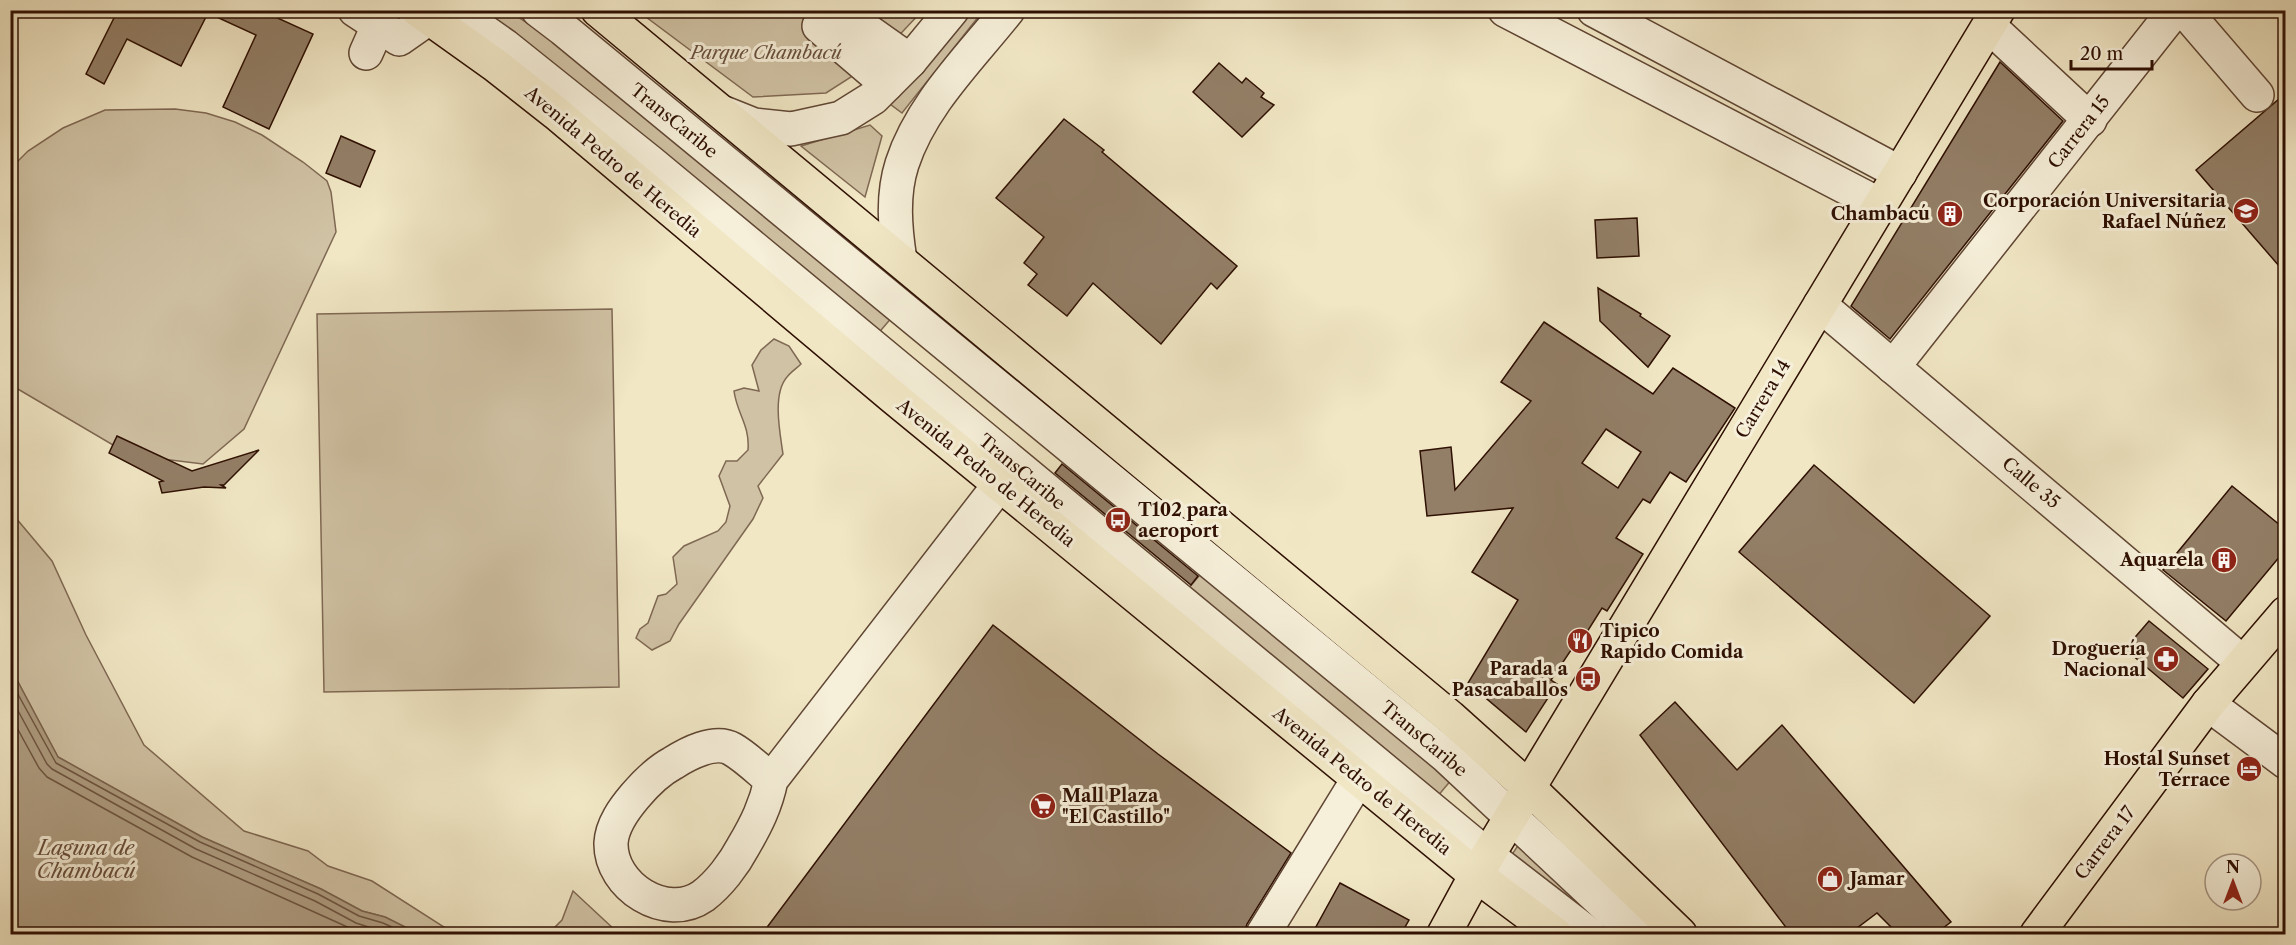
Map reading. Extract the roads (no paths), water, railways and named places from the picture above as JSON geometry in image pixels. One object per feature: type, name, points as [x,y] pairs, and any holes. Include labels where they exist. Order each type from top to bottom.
[{"type":"main road","points":[[598,10],[1417,689],[1529,788],[1680,934]]},
{"type":"main road","name":"Avenida Pedro de Heredia","points":[[434,13],[1046,522],[1355,783],[1482,866],[1555,934]]},
{"type":"main road","name":"Carrera 14","points":[[1444,934],[1512,816],[1994,18]]},
{"type":"main road","name":"Carrera 17","points":[[2037,934],[2208,704],[2286,613]]},
{"type":"street","points":[[723,113],[754,125],[791,129],[841,117],[873,98],[910,61],[952,10]]},
{"type":"street","points":[[900,260],[896,234],[896,201],[902,165],[925,114],[1008,10]]},
{"type":"street","points":[[1505,10],[1545,20],[1880,205]]},
{"type":"street","points":[[1594,10],[1900,173]]},
{"type":"street","name":"Carrera 15","points":[[1893,366],[2175,10]]},
{"type":"street","points":[[2184,10],[2257,95]]},
{"type":"street","name":"TransCaribe","points":[[434,13],[505,46],[650,162],[1482,866],[1589,934]]},
{"type":"street","points":[[366,30],[399,39],[434,13]]},
{"type":"street","points":[[828,18],[910,61]]},
{"type":"street","points":[[828,18],[887,84]]},
{"type":"street","points":[[1994,18],[2090,120]]},
{"type":"street","name":"TransCaribe","points":[[550,20],[657,59]]},
{"type":"street","name":"TransCaribe","points":[[550,20],[1446,756],[1635,934]]},
{"type":"street","name":"Calle 35","points":[[1820,305],[2242,662]]},
{"type":"street","points":[[771,780],[731,748],[721,746],[686,754],[664,768],[627,806],[615,826],[611,842],[612,858],[621,877],[632,889],[650,900],[668,903],[684,903],[702,897],[721,878],[738,857],[766,806],[771,780],[1000,484]]},
{"type":"street","points":[[2208,704],[2286,762]]},
{"type":"street","points":[[1263,934],[1355,783]]},
{"type":"water","name":"Laguna de Chambacú","points":[[11,663],[17,680],[58,757],[202,837],[321,889],[362,911],[385,917],[415,932],[436,934],[11,934]]},
{"type":"place","name":"Corporación Universitaria Rafael Núñez","points":[[2246,211]]},
{"type":"place","name":"Chambacú","points":[[1950,214]]},
{"type":"place","name":"T102 para aeroport","points":[[1118,520]]},
{"type":"place","name":"Aquarela","points":[[2224,560]]},
{"type":"place","name":"Tipico Rapido Comida","points":[[1580,641]]},
{"type":"place","name":"Droguería Nacional","points":[[2166,659]]},
{"type":"place","name":"Parada a Pasacaballos","points":[[1588,679]]},
{"type":"place","name":"Hostal Sunset Terrace","points":[[2249,769]]},
{"type":"place","name":"Mall Plaza \"El Castillo\"","points":[[1043,806]]},
{"type":"place","name":"Jamar","points":[[1830,879]]},
{"type":"park label","name":"Parque Chambacú","points":[[766,53]]}]
